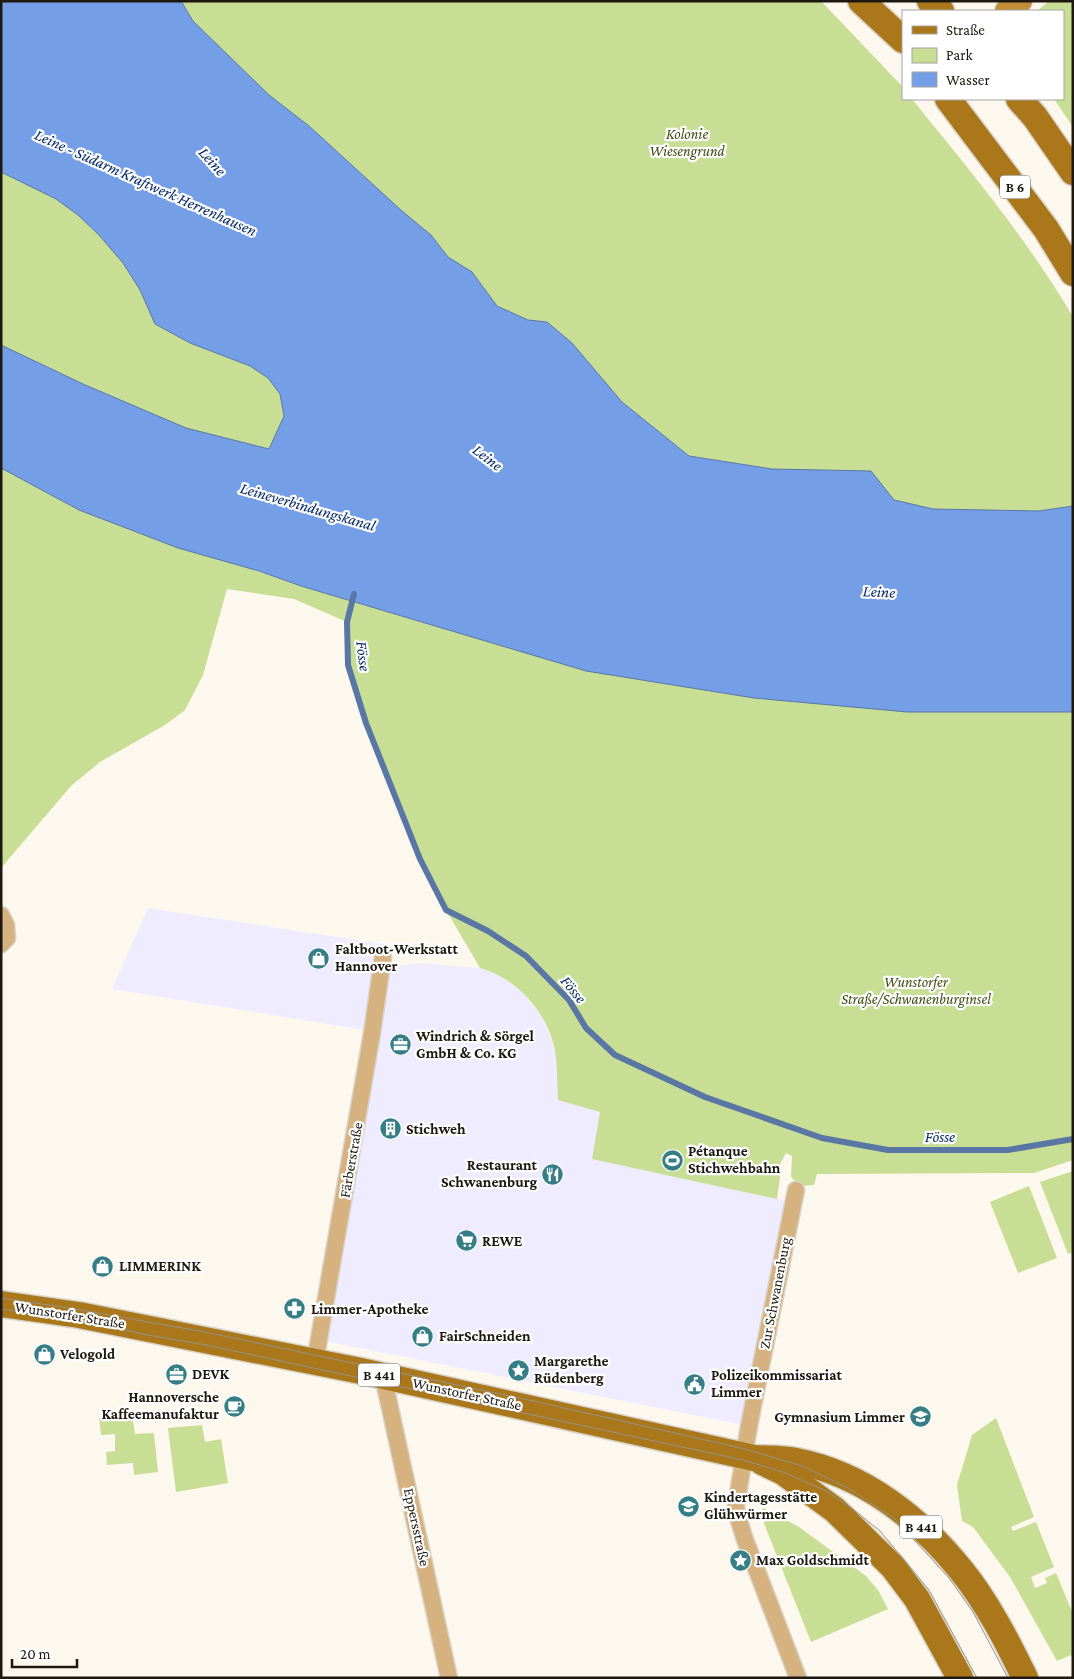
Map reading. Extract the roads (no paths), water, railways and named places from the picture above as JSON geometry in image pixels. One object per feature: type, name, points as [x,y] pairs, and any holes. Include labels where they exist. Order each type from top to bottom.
[{"type":"main road","points":[[861,1],[902,39]]},
{"type":"main road","points":[[1008,10],[1022,1]]},
{"type":"main road","name":"B 6","points":[[949,100],[1046,228],[1073,273]]},
{"type":"main road","points":[[1028,105],[1073,172]]},
{"type":"main road","name":"Wunstorfer Straße","points":[[1,1304],[79,1315],[315,1362],[749,1457],[795,1460],[827,1470],[861,1484],[891,1502],[926,1530],[962,1570],[986,1605],[1025,1678]]},
{"type":"main road","name":"Wunstorfer Straße","points":[[749,1457],[783,1472],[835,1510],[893,1567],[917,1598],[960,1678]]},
{"type":"street","points":[[1,915],[6,925],[7,938],[1,944]]},
{"type":"street","name":"Färberstraße","points":[[315,1362],[383,957]]},
{"type":"street","name":"Zur Schwanenburg","points":[[796,1190],[749,1457],[736,1499],[737,1514],[798,1678]]},
{"type":"street","name":"Eppersstraße","points":[[383,1376],[449,1678]]},
{"type":"water","points":[[1,1],[181,1],[193,21],[269,95],[309,126],[431,235],[448,257],[472,272],[497,306],[528,320],[547,322],[572,343],[622,402],[689,456],[772,469],[871,471],[894,500],[933,509],[1039,511],[1073,506],[1073,712],[907,712],[754,698],[586,671],[178,548],[79,510],[1,468],[1,345],[83,384],[186,428],[269,449],[284,416],[280,394],[268,378],[250,366],[190,343],[155,324],[140,290],[123,263],[99,235],[78,215],[56,199],[1,172]]},
{"type":"waterway","name":"Fösse","points":[[354,594],[347,622],[348,665],[366,723],[420,859],[446,910],[488,931],[526,956],[569,1000],[586,1028],[615,1055],[705,1097],[822,1138],[888,1150],[1008,1150],[1073,1139]]},
{"type":"tram line","points":[[1,1298],[205,1332],[538,1402],[745,1449],[802,1466],[848,1488],[895,1519],[949,1578],[973,1612],[1008,1678]]},
{"type":"tram line","points":[[1,1309],[94,1323],[206,1345],[743,1460],[783,1472],[826,1491],[849,1506],[880,1531],[929,1590],[977,1678]]},
{"type":"place","name":"Faltboot-Werkstatt Hannover","points":[[319,958]]},
{"type":"place","name":"Windrich & Sörgel GmbH & Co. KG","points":[[400,1045]]},
{"type":"place","name":"Stichweh","points":[[390,1129]]},
{"type":"place","name":"Pétanque Stichwehbahn","points":[[672,1160]]},
{"type":"place","name":"Restaurant Schwanenburg","points":[[553,1174]]},
{"type":"place","name":"REWE","points":[[466,1241]]},
{"type":"place","name":"LIMMERINK","points":[[103,1266]]},
{"type":"place","name":"Limmer-Apotheke","points":[[295,1309]]},
{"type":"place","name":"FairSchneiden","points":[[423,1336]]},
{"type":"place","name":"Velogold","points":[[44,1354]]},
{"type":"place","name":"Margarethe Rüdenberg","points":[[518,1370]]},
{"type":"place","name":"DEVK","points":[[176,1374]]},
{"type":"place","name":"Polizeikommissariat Limmer","points":[[695,1384]]},
{"type":"place","name":"Hannoversche Kaffeemanufaktur","points":[[235,1406]]},
{"type":"place","name":"Gymnasium Limmer","points":[[921,1417]]},
{"type":"place","name":"Kindertagesstätte Glühwürmer","points":[[688,1506]]},
{"type":"place","name":"Max Goldschmidt","points":[[740,1560]]},
{"type":"park label","name":"Kolonie Wiesengrund","points":[[687,142]]},
{"type":"park label","name":"Wunstorfer Straße/Schwanenburginsel","points":[[916,990]]},
{"type":"water label","name":"Leine","points":[[213,161]]},
{"type":"water label","name":"Leine - Südarm Kraftwerk Herrenhausen","points":[[146,182]]},
{"type":"water label","name":"Leine","points":[[488,457]]},
{"type":"water label","name":"Leineverbindungskanal","points":[[308,506]]},
{"type":"water label","name":"Leine","points":[[879,591]]}]
